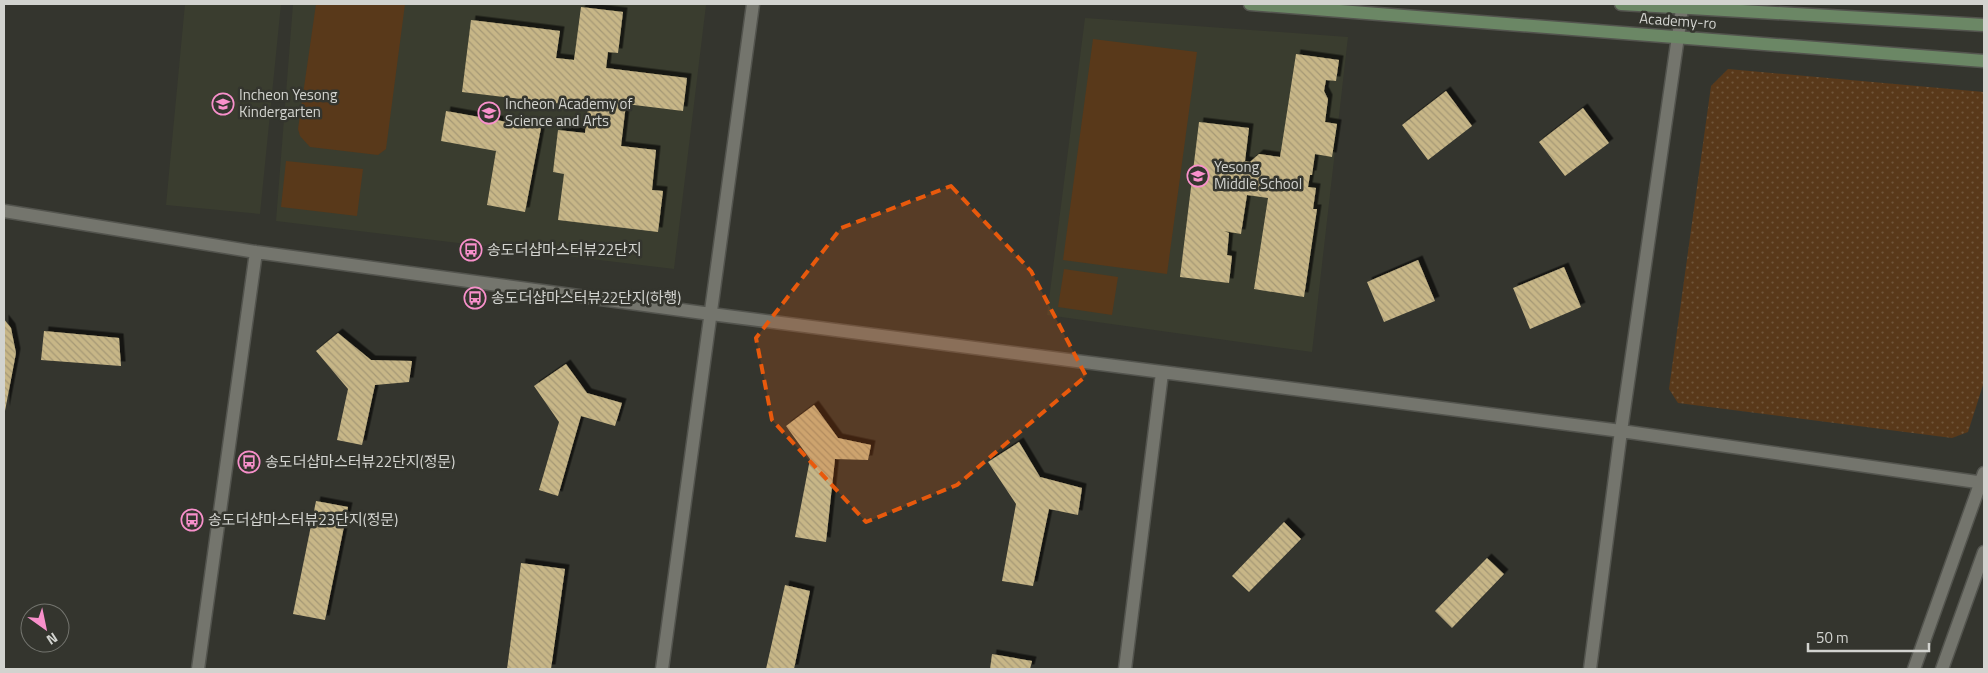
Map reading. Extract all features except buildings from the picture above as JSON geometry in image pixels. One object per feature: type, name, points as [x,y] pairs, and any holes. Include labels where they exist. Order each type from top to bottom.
[{"type":"main road","name":"Academy-ro","points":[[1250,4],[1984,61]]},
{"type":"main road","name":"Academy-ro","points":[[1621,4],[1984,25]]},
{"type":"street","points":[[662,669],[753,4]]},
{"type":"street","points":[[1590,669],[1682,9]]},
{"type":"street","points":[[4,211],[256,252],[711,314],[1983,479],[1914,669]]},
{"type":"street","points":[[198,669],[256,252]]},
{"type":"street","points":[[1125,669],[1162,373]]},
{"type":"street","points":[[1942,669],[1984,552]]},
{"type":"highlighted area","points":[[951,186],[1031,271],[1086,376],[957,485],[866,522],[772,420],[756,338],[841,228]]},
{"type":"shaded area","name":"Incheon Yesong Kindergarten","points":[[185,4],[281,4],[260,214],[166,205]]},
{"type":"shaded area","name":"Incheon Academy of Science and Arts","points":[[293,4],[706,5],[674,269],[276,221]]},
{"type":"shaded area","points":[[316,4],[405,4],[386,149],[378,155],[310,147],[300,136],[298,129]]},
{"type":"shaded area","name":"Yesong Middle School","points":[[1085,18],[1348,37],[1312,352],[1047,315]]},
{"type":"shaded area","points":[[1093,39],[1197,52],[1167,274],[1063,260]]},
{"type":"shaded area","points":[[1728,69],[1984,92],[1984,382],[1968,432],[1952,438],[1678,403],[1669,389],[1711,86]]},
{"type":"shaded area","points":[[286,161],[363,169],[357,216],[281,207]]},
{"type":"shaded area","points":[[1064,269],[1118,277],[1112,315],[1058,307]]},
{"type":"place","name":"Incheon Yesong Kindergarten","points":[[223,104]]},
{"type":"place","name":"Incheon Academy of Science and Arts","points":[[489,113]]},
{"type":"place","name":"Yesong Middle School","points":[[1198,176]]},
{"type":"place","name":"송도더샵마스터뷰22단지","points":[[471,250]]},
{"type":"place","name":"송도더샵마스터뷰22단지(하행)","points":[[475,298]]},
{"type":"place","name":"송도더샵마스터뷰22단지(정문)","points":[[249,462]]},
{"type":"place","name":"송도더샵마스터뷰23단지(정문)","points":[[192,520]]}]
